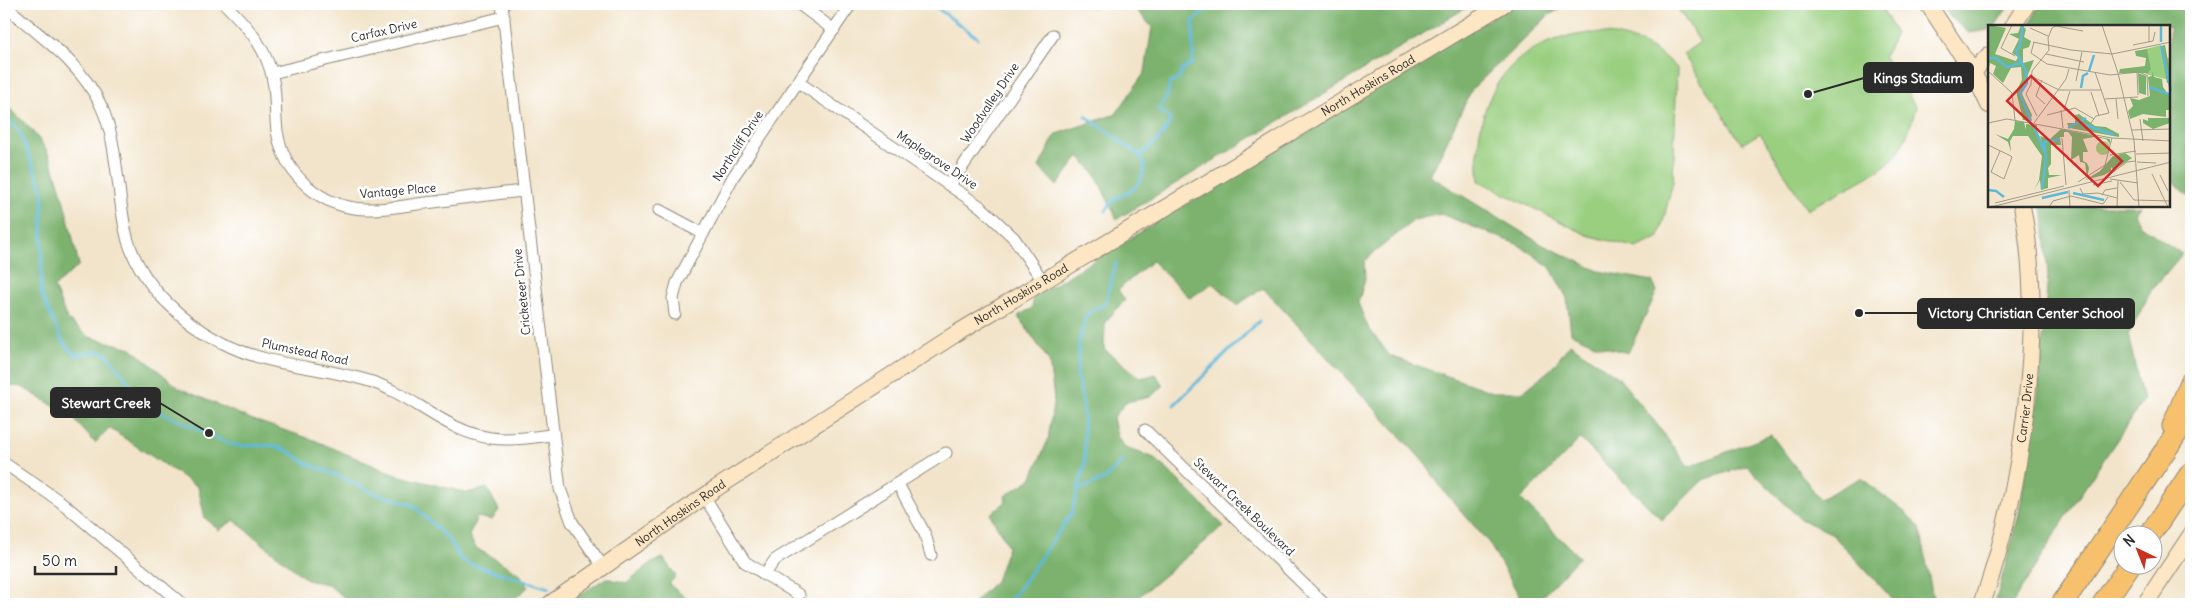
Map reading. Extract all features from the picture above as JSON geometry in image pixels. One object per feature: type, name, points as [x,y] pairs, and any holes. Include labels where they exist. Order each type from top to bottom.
[{"type":"highway","points":[[2156,464],[2191,382]]},
{"type":"highway","points":[[2062,604],[2191,412]]},
{"type":"highway","points":[[2156,526],[2191,473]]},
{"type":"highway","points":[[2103,604],[2122,576]]},
{"type":"street","name":"Vantage Place","points":[[225,4],[247,26],[260,43],[272,73],[278,134],[283,153],[297,177],[322,198],[352,208],[368,210],[524,191]]},
{"type":"street","name":"Cricketeer Drive","points":[[502,4],[552,436],[564,502],[583,540],[602,567]]},
{"type":"street","points":[[799,4],[834,30]]},
{"type":"street","name":"Northcliff Drive","points":[[675,314],[673,298],[677,283],[733,177],[852,4]]},
{"type":"street","name":"North Hoskins Road","points":[[550,604],[704,496],[889,376],[1043,281],[1504,4]]},
{"type":"street","points":[[1928,4],[1973,72],[1988,103]]},
{"type":"street","points":[[2014,25],[2027,4]]},
{"type":"street","name":"Plumstead Road","points":[[4,5],[67,59],[97,98],[109,127],[124,222],[130,247],[152,287],[181,316],[224,343],[261,358],[344,374],[383,386],[474,435],[497,439],[552,436]]},
{"type":"street","name":"Carfax Drive","points":[[272,73],[504,17]]},
{"type":"street","name":"Woodvalley Drive","points":[[950,186],[1053,35]]},
{"type":"street","points":[[1973,72],[1988,56]]},
{"type":"street","name":"Maplegrove Drive","points":[[798,82],[950,186],[1000,223],[1029,258],[1043,281]]},
{"type":"street","name":"Carrier Drive","points":[[1982,604],[2009,507],[2024,411],[2030,292],[2027,234],[2022,208]]},
{"type":"street","points":[[659,210],[702,233]]},
{"type":"street","name":"Stewart Creek Boulevard","points":[[1145,430],[1324,604]]},
{"type":"street","points":[[764,574],[775,560],[946,453]]},
{"type":"street","points":[[4,463],[62,502],[182,604]]},
{"type":"street","points":[[898,484],[926,534],[931,555]]},
{"type":"street","points":[[704,496],[745,562],[799,596]]},
{"type":"street","points":[[2145,604],[2191,535]]},
{"type":"green space","points":[[1082,4],[1131,4],[1092,7]]},
{"type":"green space","points":[[1131,4],[1472,4],[1117,219],[1095,174],[1079,156],[1057,186],[1039,167],[1056,134],[1116,114],[1145,72],[1152,27]]},
{"type":"green space","points":[[1514,4],[1568,4],[1549,15],[1472,89],[1430,176],[1543,245],[1599,271],[1652,281],[1657,291],[1628,353],[1597,345],[1571,333],[1567,298],[1550,267],[1519,245],[1441,214],[1414,220],[1364,261],[1365,280],[1358,303],[1368,327],[1390,356],[1493,392],[1523,392],[1552,368],[1570,344],[1618,377],[1655,422],[1688,467],[1771,435],[1820,499],[1861,478],[1907,514],[1920,528],[1932,593],[1942,604],[1897,604],[1831,533],[1800,519],[1747,466],[1703,480],[1662,520],[1580,439],[1521,499],[1579,557],[1535,604],[1524,604],[1489,543],[1442,489],[1424,462],[1263,288],[1237,305],[1213,283],[1190,298],[1152,261],[1118,290],[1125,300],[1105,322],[1104,349],[1141,378],[1156,374],[1163,386],[1150,397],[1126,402],[1113,418],[1117,436],[1125,448],[1152,457],[1170,472],[1224,526],[1132,604],[972,604],[996,581],[1008,546],[990,514],[1006,502],[1005,496],[1031,479],[1048,440],[1054,398],[1049,361],[1018,316],[1032,308],[1034,297]]},
{"type":"green space","points":[[1675,4],[1880,4],[1896,34],[1884,57],[1916,107],[1909,130],[1899,151],[1892,159],[1870,175],[1807,210],[1760,133],[1742,144],[1683,54],[1700,42]]},
{"type":"green space","points":[[1940,4],[2010,4],[1996,25],[1988,25],[1988,30],[1969,33],[1950,17]]},
{"type":"green space","points":[[2040,4],[2191,4],[2191,198],[2170,178],[2170,25],[2030,25]]},
{"type":"green space","points":[[1590,33],[1615,35],[1637,41],[1658,52],[1677,68],[1673,182],[1659,237],[1637,248],[1587,235],[1479,181],[1479,138],[1483,118],[1490,98],[1499,81],[1512,65],[1529,52],[1554,40]]},
{"type":"green space","points":[[4,102],[41,142],[54,168],[62,195],[79,265],[54,287],[67,319],[89,337],[131,348],[179,388],[253,420],[314,440],[393,474],[467,493],[487,488],[499,510],[492,520],[477,517],[469,536],[476,548],[519,573],[528,587],[509,604],[353,604],[327,584],[307,580],[234,520],[219,530],[205,518],[198,487],[109,428],[95,443],[72,417],[22,387],[4,385]]},
{"type":"green space","points":[[2042,208],[2139,208],[2134,213],[2140,225],[2182,254],[2151,291],[2128,335],[2143,401],[2076,501],[2012,604],[1995,604],[2019,514],[2038,395],[2048,277],[2044,216]]},
{"type":"green space","points":[[663,558],[676,576],[669,584],[693,604],[566,604],[606,578],[626,583],[650,564]]},
{"type":"green space","points":[[1959,600],[1962,604],[1942,604]]},
{"type":"waterway","points":[[1139,155],[1154,144],[1163,134],[1169,123],[1170,117],[1158,110],[1167,96],[1170,83],[1179,79],[1182,70],[1193,63],[1193,22],[1209,6],[1216,4]]},
{"type":"waterway","points":[[933,5],[978,38]]},
{"type":"waterway","points":[[4,113],[20,133],[43,191],[41,294],[62,340],[71,351],[77,355],[98,351],[107,354],[137,393],[156,410],[229,444],[242,446],[268,445],[288,451],[306,463],[374,493],[413,505],[451,542],[460,559],[470,564],[549,588]]},
{"type":"waterway","points":[[1086,116],[1139,155],[1145,165],[1137,185],[1132,190],[1115,199],[1106,211]]},
{"type":"waterway","points":[[1008,604],[1072,513],[1085,463],[1083,403],[1077,377],[1079,343],[1085,319],[1091,311],[1105,304],[1116,263]]},
{"type":"waterway","points":[[1174,405],[1259,321]]},
{"type":"waterway","points":[[1079,490],[1105,479],[1123,460]]},
{"type":"waterway","points":[[587,599],[622,604]]},
{"type":"place","name":"Kings Stadium","points":[[1808,94]]},
{"type":"place","name":"Victory Christian Center School","points":[[1859,313]]},
{"type":"place","name":"Stewart Creek","points":[[209,433]]}]
